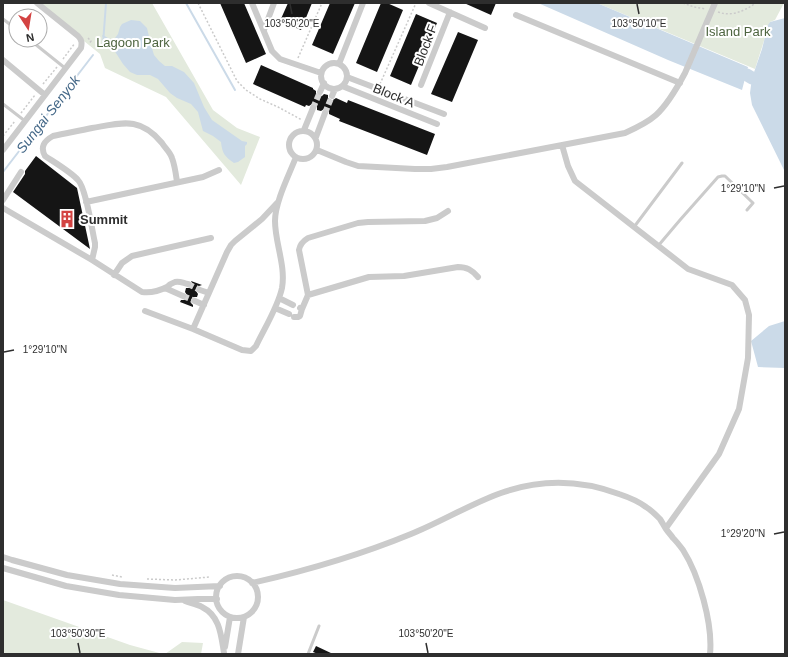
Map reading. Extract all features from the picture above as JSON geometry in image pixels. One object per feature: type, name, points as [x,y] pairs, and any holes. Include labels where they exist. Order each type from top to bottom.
[{"type":"street","points":[[4,148],[81,48],[82,41],[78,36],[37,3]]},
{"type":"street","points":[[252,3],[272,51],[280,59],[321,73]]},
{"type":"street","points":[[264,30],[274,3]]},
{"type":"street","points":[[339,64],[364,3]]},
{"type":"street","points":[[429,3],[485,28]]},
{"type":"street","points":[[317,150],[358,166],[431,169],[625,132],[640,126],[655,115],[666,103],[680,83],[715,3]]},
{"type":"street","name":"Block F","points":[[421,85],[450,12]]},
{"type":"street","points":[[516,15],[680,83]]},
{"type":"street","points":[[3,60],[45,94]]},
{"type":"street","points":[[334,63],[339,64],[345,69],[347,80],[342,86],[335,89],[324,83],[321,73],[327,66],[334,63]]},
{"type":"street","points":[[347,77],[444,114]]},
{"type":"street","points":[[320,92],[324,83]]},
{"type":"street","name":"Block A","points":[[342,86],[437,124]]},
{"type":"street","points":[[332,96],[335,89]]},
{"type":"street","points":[[304,130],[313,108]]},
{"type":"street","points":[[316,137],[325,113]]},
{"type":"street","points":[[92,260],[95,243],[83,189],[79,180],[45,156],[42,148],[45,141],[52,136],[121,123],[140,126],[153,133],[169,152],[174,164],[177,182]]},
{"type":"street","points":[[304,130],[313,133],[318,141],[318,146],[314,154],[306,159],[301,159],[292,154],[289,141],[291,136],[295,133],[304,130]]},
{"type":"street","points":[[562,145],[568,166],[575,181],[688,269],[732,285],[745,300],[749,315],[748,358],[739,409],[719,454],[666,528]]},
{"type":"street","points":[[145,311],[193,329],[242,350],[251,351],[256,346],[275,308],[282,287],[282,268],[275,216],[279,201],[296,157]]},
{"type":"street","points":[[86,202],[203,177],[219,170]]},
{"type":"street","points":[[3,200],[21,172]]},
{"type":"street","points":[[193,329],[231,245],[265,216],[279,201]]},
{"type":"street","points":[[3,208],[92,260],[142,292],[150,292],[164,288],[174,282],[188,284]]},
{"type":"street","points":[[308,295],[299,250],[304,240],[358,223],[425,221],[437,218],[448,211]]},
{"type":"street","points":[[114,275],[122,263],[132,256],[211,238]]},
{"type":"street","points":[[298,307],[308,295],[369,277],[404,276],[458,267],[463,267],[473,271],[478,277]]},
{"type":"street","points":[[164,288],[183,296]]},
{"type":"street","points":[[200,290],[209,293]]},
{"type":"street","points":[[279,298],[298,307]]},
{"type":"street","points":[[195,301],[204,305]]},
{"type":"street","points":[[275,308],[298,317],[300,316],[298,307]]},
{"type":"street","points":[[252,583],[315,567],[362,552],[410,534],[501,493],[525,486],[546,483],[589,485],[629,497],[646,507],[660,519],[683,551],[694,572],[700,590],[708,621],[711,644],[710,654]]},
{"type":"street","points":[[3,557],[67,575],[120,584],[175,588],[220,586]]},
{"type":"street","points":[[3,568],[66,586],[119,595],[180,599],[216,599]]},
{"type":"street","points":[[238,577],[252,583],[257,592],[257,602],[253,611],[240,618],[230,617],[222,612],[216,599],[220,586],[228,579],[238,577]]},
{"type":"street","points":[[180,599],[201,606],[216,618],[220,628],[224,654]]},
{"type":"street","points":[[224,654],[230,617]]},
{"type":"street","points":[[238,654],[244,617]]},
{"type":"lane","points":[[40,48],[65,68]]},
{"type":"lane","points":[[3,104],[25,121]]},
{"type":"lane","points":[[634,227],[682,163]]},
{"type":"lane","points":[[658,246],[718,177],[725,176],[754,203],[747,210]]},
{"type":"lane","points":[[308,654],[319,626]]},
{"type":"path","points":[[198,3],[237,81],[246,90],[260,99],[291,113],[307,123]]},
{"type":"path","points":[[295,64],[322,3]]},
{"type":"path","points":[[378,88],[416,3]]},
{"type":"path","points":[[683,3],[723,14],[731,14],[746,10],[756,3]]},
{"type":"path","points":[[107,574],[122,577]]},
{"type":"path","points":[[145,578],[175,580],[210,577]]},
{"type":"green space","name":"Lagoon Park","points":[[37,3],[152,3],[213,110],[237,128],[260,137],[241,185],[166,97],[105,68],[100,54],[48,12],[48,8],[43,8]]},
{"type":"green space","name":"Island Park","points":[[597,3],[784,3],[775,20],[770,22],[755,69]]},
{"type":"green space","points":[[3,600],[130,645],[163,654],[3,654]]},
{"type":"green space","points":[[182,642],[203,643],[201,654],[165,654]]},
{"type":"water","points":[[538,3],[597,3],[748,67],[742,90],[668,60]]},
{"type":"water","points":[[785,18],[785,172],[752,105],[750,93],[752,78],[768,25],[770,22]]},
{"type":"water","points":[[131,20],[140,21],[147,28],[154,55],[159,61],[165,66],[172,66],[184,72],[194,83],[204,107],[212,120],[242,141],[247,142],[245,146],[245,157],[238,162],[234,163],[231,161],[223,152],[221,142],[203,131],[198,112],[191,104],[170,93],[158,79],[150,75],[137,75],[130,72],[123,64],[114,50],[115,38],[122,24]]},
{"type":"water","points":[[785,321],[785,368],[758,367],[751,341],[769,326]]},
{"type":"building","points":[[220,3],[244,3],[266,54],[246,63]]},
{"type":"building","points":[[288,3],[312,3],[301,30],[280,21]]},
{"type":"building","points":[[330,3],[355,3],[333,54],[312,45]]},
{"type":"building","points":[[381,3],[387,3],[403,10],[377,72],[356,63]]},
{"type":"building","points":[[464,3],[496,3],[491,15]]},
{"type":"building","points":[[416,14],[437,23],[411,85],[390,76]]},
{"type":"building","points":[[458,32],[478,40],[452,102],[431,94]]},
{"type":"building","points":[[261,65],[313,88],[319,96],[324,94],[328,95],[328,98],[331,100],[336,98],[347,103],[348,100],[435,134],[427,155],[339,121],[340,119],[329,114],[327,109],[321,111],[317,110],[315,104],[309,106],[306,105],[305,107],[253,84]]},
{"type":"building","name":"Summit","points":[[36,156],[77,188],[90,249],[13,192]]},
{"type":"building","points":[[191,281],[202,285],[196,288],[198,294],[197,297],[193,297],[191,300],[193,307],[180,302],[181,300],[187,298],[185,292],[186,288],[192,287]]},
{"type":"building","points":[[316,646],[333,654],[318,654],[313,652]]},
{"type":"waterway","name":"Sungai Senyok","points":[[103,44],[106,3]]},
{"type":"waterway","name":"Sungai Senyok","points":[[186,3],[235,90]]},
{"type":"waterway","points":[[103,36],[114,43]]},
{"type":"waterway","name":"Sungai Senyok","points":[[3,172],[93,55]]},
{"type":"waterway","points":[[747,75],[752,78]]},
{"type":"tunnel","points":[[313,108],[320,92]]},
{"type":"tunnel","points":[[325,113],[332,96]]},
{"type":"tunnel","points":[[188,284],[200,290]]},
{"type":"tunnel","points":[[183,296],[195,301]]},
{"type":"place","name":"Summit","points":[[67,219]]}]
